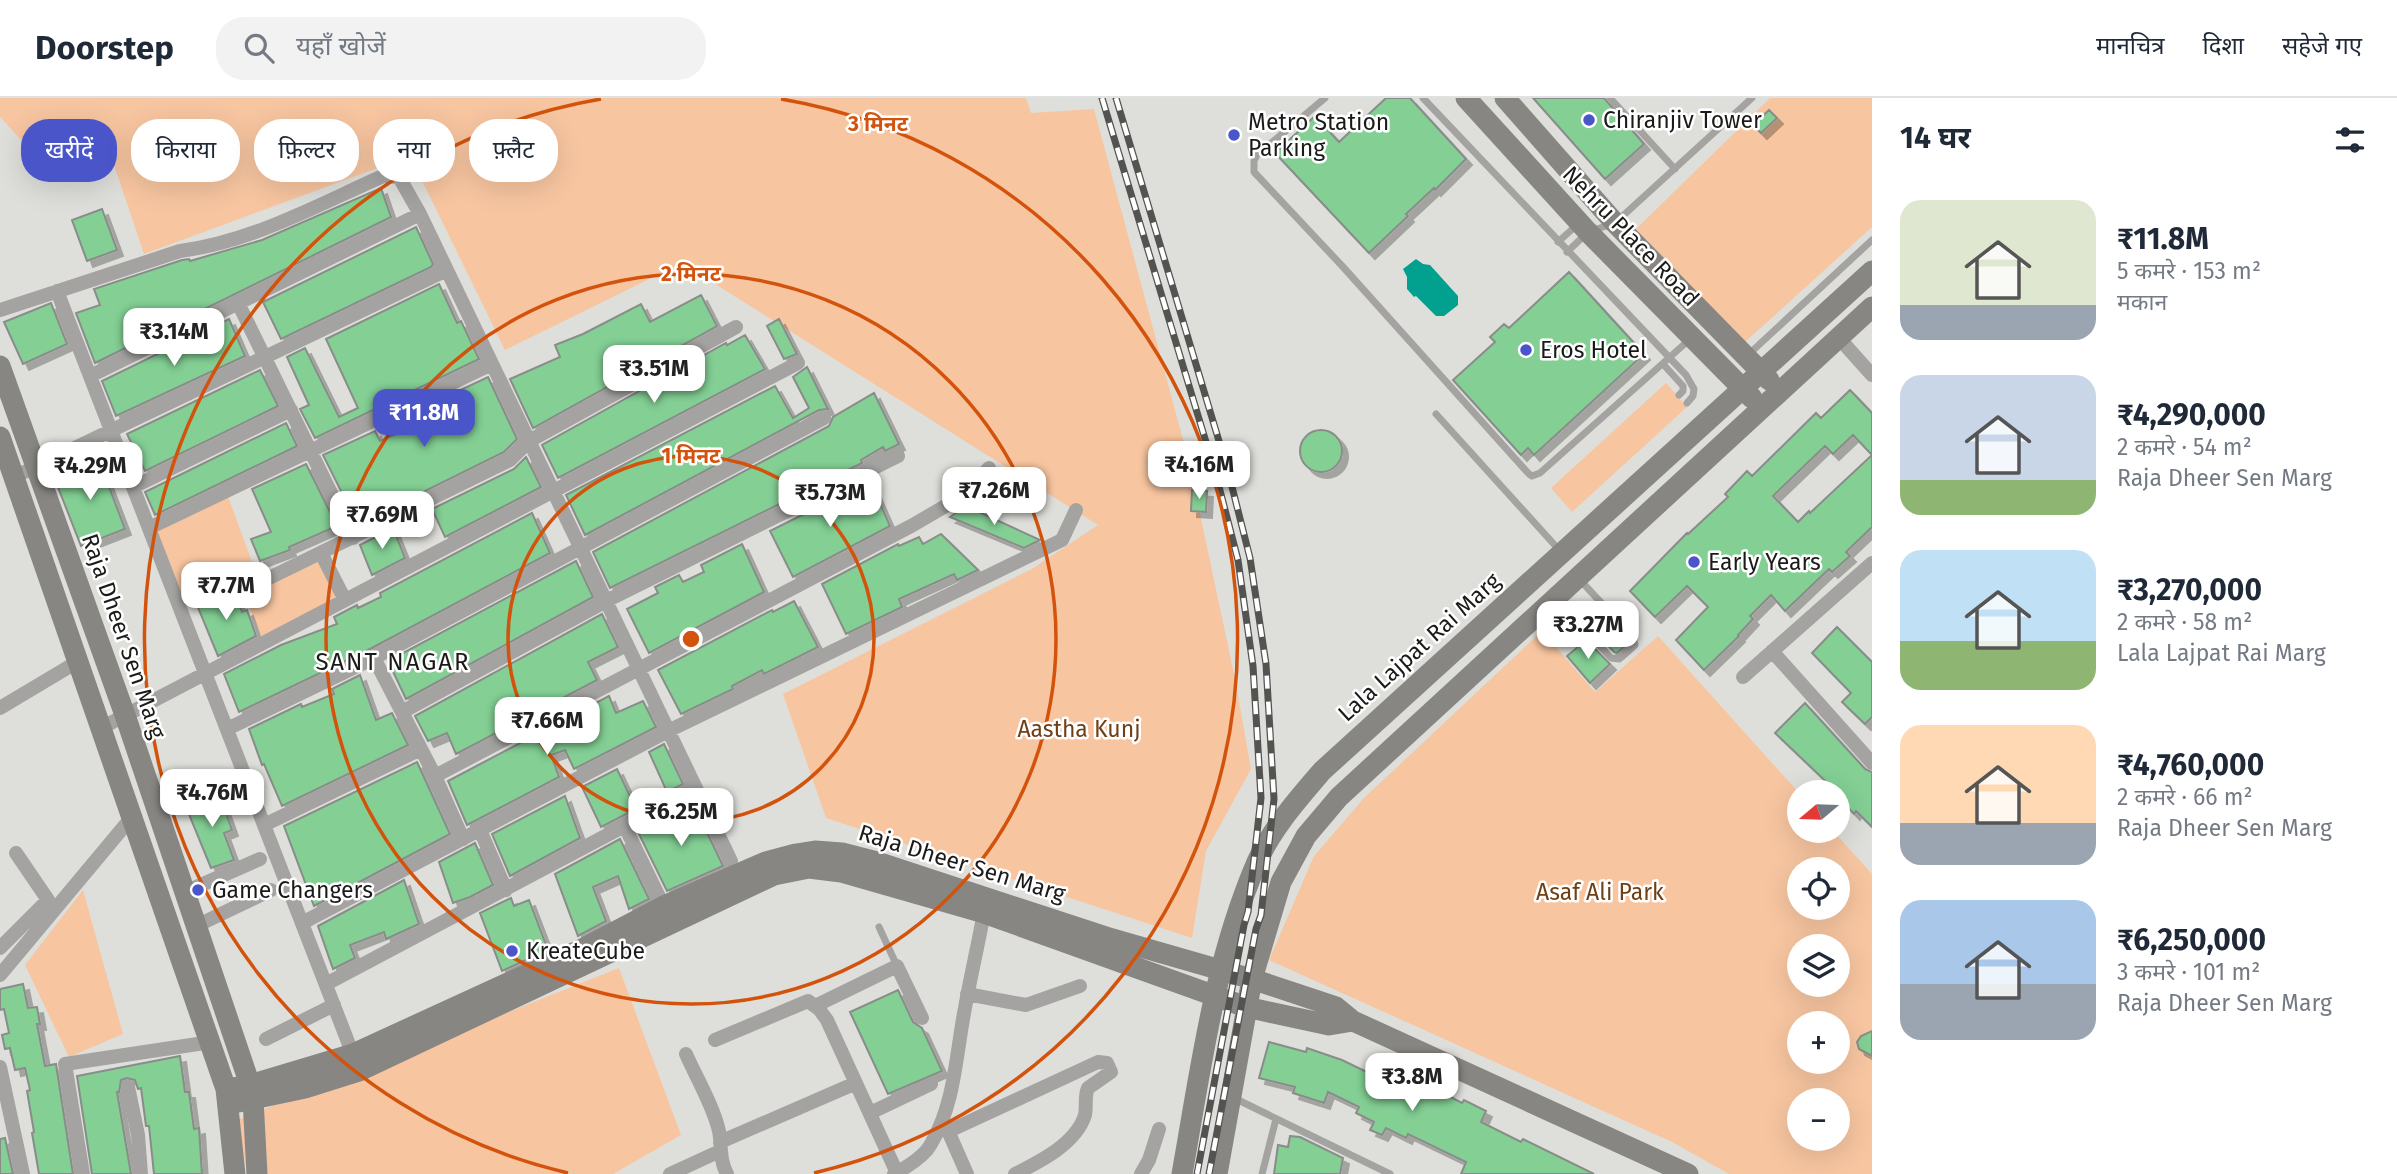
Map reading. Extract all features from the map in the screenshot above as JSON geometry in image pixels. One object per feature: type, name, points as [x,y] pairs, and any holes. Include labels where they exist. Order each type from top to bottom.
[{"type":"street","name":"Nehru Place Road","points":[[1466,98],[1584,228],[1760,407]]},
{"type":"street","name":"Nehru Place Road","points":[[1505,98],[1615,223],[1779,391]]},
{"type":"street","points":[[0,310],[180,251],[207,248],[289,218],[383,176],[399,177],[420,214],[731,860]]},
{"type":"street","points":[[90,376],[420,214]]},
{"type":"street","points":[[14,477],[447,270]]},
{"type":"street","name":"Lala Lajpat Rai Marg","points":[[1182,1174],[1220,969],[1258,861],[1284,815],[1322,771],[1872,271]]},
{"type":"street","points":[[57,291],[356,1063]]},
{"type":"street","points":[[238,303],[353,538]]},
{"type":"street","points":[[1217,1174],[1252,979],[1281,882],[1306,836],[1339,797],[1760,407],[1872,307]]},
{"type":"street","points":[[265,580],[510,460],[529,441],[736,327]]},
{"type":"street","points":[[1838,337],[1872,375]]},
{"type":"street","points":[[103,727],[799,363]]},
{"type":"street","points":[[149,528],[492,364]]},
{"type":"street","name":"Raja Dheer Sen Marg","points":[[1,371],[125,715],[249,1083],[255,1124],[257,1174]]},
{"type":"street","points":[[133,487],[291,410]]},
{"type":"street","points":[[227,729],[374,658],[824,418]]},
{"type":"street","points":[[0,437],[211,1042],[228,1097],[235,1174]]},
{"type":"street","points":[[402,712],[606,601],[898,456]]},
{"type":"street","points":[[435,776],[913,525],[966,494],[989,468]]},
{"type":"street","points":[[302,923],[668,731],[1062,540],[1076,510]]},
{"type":"street","points":[[321,553],[345,600]]},
{"type":"street","points":[[1743,677],[1872,563]]},
{"type":"street","points":[[1772,651],[1872,763]]},
{"type":"street","points":[[374,658],[435,776],[463,839]]},
{"type":"street","points":[[0,708],[77,662]]},
{"type":"street","points":[[264,825],[421,749]]},
{"type":"street","points":[[326,984],[696,788]]},
{"type":"street","points":[[0,975],[132,817]]},
{"type":"street","points":[[625,827],[668,915]]},
{"type":"street","points":[[480,830],[506,890]]},
{"type":"street","points":[[0,948],[48,900],[16,853]]},
{"type":"street","points":[[185,892],[260,859]]},
{"type":"street","name":"Raja Dheer Sen Marg","points":[[228,1097],[249,1083],[278,1085],[356,1063],[668,915],[774,875],[809,868],[841,872],[986,905],[1220,969],[1336,1007],[1353,1021],[1688,1174]]},
{"type":"street","points":[[196,926],[271,890]]},
{"type":"street","points":[[715,1040],[807,1001],[815,1006],[827,1020],[895,1173],[908,1167],[930,1147],[946,1125],[967,994],[986,905]]},
{"type":"street","name":"Raja Dheer Sen Marg","points":[[986,905],[1246,1007],[1329,1025],[1353,1021]]},
{"type":"street","points":[[815,1006],[897,966],[922,1018]]},
{"type":"street","points":[[967,994],[1026,1005],[1080,986]]},
{"type":"street","points":[[266,1039],[334,1004]]},
{"type":"street","points":[[83,1174],[65,1064],[211,1042]]},
{"type":"street","points":[[685,1054],[715,1116],[727,1174]]},
{"type":"street","points":[[946,1125],[1098,1062],[1107,1063],[1111,1072],[1088,1088],[1084,1118],[1074,1132],[1046,1158],[1015,1174]]},
{"type":"street","points":[[0,1067],[23,1174]]},
{"type":"street","points":[[249,1083],[278,1085],[255,1124]]},
{"type":"street","points":[[670,1174],[720,1147],[856,1083]]},
{"type":"street","points":[[870,1113],[931,1084]]},
{"type":"street","points":[[128,1087],[138,1135],[141,1174]]},
{"type":"street","points":[[946,1125],[967,1174]]},
{"type":"street","points":[[1141,1174],[1149,1160],[1159,1129]]},
{"type":"lane","points":[[1325,98],[1257,155],[1254,172],[1532,476],[1540,473],[1693,337]]},
{"type":"lane","points":[[1423,98],[1666,361],[1693,385],[1694,393],[1687,403]]},
{"type":"lane","points":[[1611,98],[1675,169]]},
{"type":"lane","points":[[1558,242],[1584,228],[1615,223],[1752,98]]},
{"type":"lane","points":[[1567,252],[1584,228]]},
{"type":"lane","points":[[1745,356],[1872,240]]},
{"type":"lane","points":[[1666,361],[1683,386],[1679,395]]},
{"type":"lane","points":[[1436,414],[1562,553]]},
{"type":"lane","points":[[1555,597],[1611,658],[1619,659],[1634,645],[1633,637],[1578,576]]},
{"type":"lane","points":[[879,927],[897,966]]},
{"type":"lane","points":[[1231,1096],[1390,1174]]},
{"type":"lane","points":[[1262,1174],[1276,1119]]},
{"type":"green space","name":"Aastha Kunj","points":[[0,98],[1026,98],[1031,113],[1094,109],[1189,462],[1235,679],[1251,769],[1206,851],[1192,938],[826,818],[783,694],[1032,569],[1098,525],[682,263],[505,350],[423,182],[455,182],[455,119],[373,119],[373,170],[359,175],[359,119],[254,119],[254,182],[339,182],[144,254],[117,174],[117,119],[21,119],[21,140],[0,117]]},
{"type":"green space","points":[[1770,98],[1872,98],[1872,227],[1744,343],[1636,229]]},
{"type":"green space","points":[[1666,383],[1687,407],[1572,512],[1551,488]]},
{"type":"green space","points":[[226,491],[260,584],[323,558],[345,600],[264,642],[237,578],[180,607],[149,528]]},
{"type":"green space","name":"Asaf Ali Park","points":[[1542,631],[1595,692],[1658,636],[1787,780],[1787,844],[1845,844],[1872,874],[1872,1174],[1729,1174],[1672,1142],[1269,960],[1314,856],[1364,798]]},
{"type":"green space","points":[[83,890],[123,1034],[69,1057],[25,965]]},
{"type":"green space","points":[[619,968],[681,1135],[613,1174],[247,1174],[237,1120]]},
{"type":"shaded area","points":[[1416,259],[1430,265],[1458,296],[1458,305],[1444,316],[1436,316],[1407,289],[1407,277],[1403,269]]},
{"type":"building","points":[[1386,98],[1410,98],[1466,159],[1406,214],[1408,216],[1369,253],[1275,153],[1315,116],[1339,142]]},
{"type":"building","name":"Chiranjiv Tower","points":[[1533,98],[1604,98],[1644,144],[1605,179]]},
{"type":"building","points":[[1769,110],[1777,118],[1761,133],[1753,125]]},
{"type":"building","points":[[381,188],[391,217],[95,363],[76,313],[100,305],[94,289],[182,260],[190,261],[262,240]]},
{"type":"building","points":[[102,209],[117,250],[87,261],[72,220]]},
{"type":"building","points":[[416,227],[433,264],[431,267],[281,339],[263,302]]},
{"type":"building","points":[[1569,272],[1644,354],[1534,455],[1528,448],[1521,455],[1453,380],[1495,342],[1490,337],[1504,324],[1509,328]]},
{"type":"building","points":[[439,284],[457,323],[461,321],[479,359],[315,438],[300,409],[309,405],[287,357],[305,348],[339,417],[358,408],[326,339]]},
{"type":"building","points":[[701,295],[717,326],[533,428],[510,379],[560,357],[555,345],[583,334],[641,304],[650,322]]},
{"type":"building","points":[[51,303],[67,344],[23,364],[4,322]]},
{"type":"building","points":[[229,319],[245,356],[116,416],[102,381]]},
{"type":"building","points":[[779,319],[797,354],[784,359],[767,326]]},
{"type":"building","points":[[745,335],[765,369],[558,478],[542,445]]},
{"type":"building","points":[[807,367],[828,409],[819,410],[585,535],[566,495],[775,386],[793,418],[809,408],[793,377]]},
{"type":"building","points":[[260,370],[278,406],[145,471],[127,434]]},
{"type":"building","points":[[488,377],[517,439],[504,452],[399,504],[397,496],[353,515],[323,455],[375,431],[380,441],[410,428],[405,416]]},
{"type":"building","points":[[1850,390],[1872,413],[1872,455],[1872,527],[1846,552],[1850,556],[1832,572],[1829,569],[1785,611],[1771,595],[1750,616],[1753,619],[1739,636],[1704,670],[1676,640],[1708,607],[1687,586],[1655,617],[1630,591],[1687,533],[1728,497],[1725,494],[1747,471],[1752,476],[1816,413],[1821,418]],"holes":[[[1853,435],[1872,455],[1810,513],[1809,511],[1798,522],[1773,496],[1825,446],[1833,454]]]},
{"type":"building","points":[[874,393],[899,444],[885,451],[883,447],[861,460],[862,463],[610,588],[593,552],[829,426],[833,417]]},
{"type":"building","points":[[286,423],[297,446],[155,515],[145,492]]},
{"type":"building","points":[[1321,430],[1336,436],[1342,451],[1336,466],[1321,472],[1306,466],[1300,451],[1306,436]]},
{"type":"building","points":[[526,457],[541,487],[445,537],[432,509],[514,469]]},
{"type":"building","points":[[98,458],[125,529],[81,546],[54,477]]},
{"type":"building","points":[[306,464],[337,526],[289,547],[290,550],[260,561],[251,539],[271,532],[252,489]]},
{"type":"building","points":[[870,481],[890,526],[793,577],[770,531]]},
{"type":"building","points":[[1192,490],[1207,491],[1206,512],[1191,511]]},
{"type":"building","points":[[966,506],[1040,540],[1024,548],[950,517]]},
{"type":"building","points":[[532,513],[550,553],[370,649],[239,712],[224,674],[281,645],[337,624],[334,617],[381,597],[380,593]]},
{"type":"building","points":[[393,528],[405,558],[372,575],[360,545]]},
{"type":"building","points":[[941,534],[978,570],[957,580],[954,574],[899,599],[902,607],[846,634],[822,584],[898,544],[899,546],[919,537],[923,544]]},
{"type":"building","points":[[742,544],[764,592],[649,653],[627,609],[658,593],[655,587],[679,575],[683,582],[704,572],[701,565]]},
{"type":"building","points":[[576,561],[593,597],[406,699],[388,661]]},
{"type":"building","points":[[233,590],[242,612],[247,610],[256,636],[218,656],[197,605]]},
{"type":"building","points":[[794,601],[818,647],[764,674],[762,670],[732,686],[733,689],[681,714],[658,670]]},
{"type":"building","points":[[1600,610],[1628,641],[1617,653],[1586,622]]},
{"type":"building","points":[[602,614],[618,647],[588,662],[597,680],[456,754],[447,733],[428,741],[415,716]]},
{"type":"building","points":[[1837,627],[1872,662],[1872,717],[1865,724],[1842,702],[1851,693],[1812,653]]},
{"type":"building","points":[[1586,640],[1610,664],[1590,683],[1567,656]]},
{"type":"building","points":[[360,675],[376,720],[392,713],[408,745],[282,806],[264,764],[262,765],[249,729],[301,704],[302,707],[334,694],[332,689]]},
{"type":"building","points":[[609,696],[616,713],[643,701],[656,727],[574,769],[565,750],[551,755],[559,777],[467,825],[448,781]]},
{"type":"building","points":[[1805,703],[1865,769],[1872,772],[1872,827],[1856,811],[1854,814],[1850,810],[1850,780],[1824,780],[1775,733]]},
{"type":"building","points":[[664,744],[683,784],[667,792],[649,752]]},
{"type":"building","points":[[417,762],[450,834],[314,906],[284,826]]},
{"type":"building","points":[[617,769],[636,809],[601,827],[582,787]]},
{"type":"building","points":[[219,794],[232,830],[224,833],[234,860],[211,868],[186,807]]},
{"type":"building","points":[[565,796],[580,838],[510,876],[492,834]]},
{"type":"building","points":[[692,801],[723,866],[667,891],[637,830],[644,827],[646,830],[678,816],[675,810]]},
{"type":"building","points":[[620,839],[649,899],[629,909],[618,876],[593,887],[606,921],[578,936],[555,874]]},
{"type":"building","points":[[475,843],[493,885],[453,903],[439,862]]},
{"type":"building","points":[[404,880],[419,924],[386,939],[384,932],[350,945],[355,958],[333,969],[318,926]]},
{"type":"building","points":[[511,898],[514,906],[529,900],[548,950],[502,971],[480,913]]},
{"type":"building","points":[[23,984],[28,1008],[37,1007],[40,1024],[37,1024],[45,1066],[56,1064],[73,1174],[39,1174],[25,1068],[15,1070],[10,1048],[5,1049],[2,1035],[9,1033],[4,1009],[0,1010],[0,989]]},
{"type":"building","points":[[898,990],[913,1022],[922,1028],[942,1071],[888,1094],[850,1012]]},
{"type":"building","points":[[1872,1031],[1872,1056],[1859,1049],[1857,1042],[1861,1036]]},
{"type":"building","points":[[1269,1042],[1306,1052],[1307,1048],[1430,1095],[1433,1088],[1462,1103],[1464,1100],[1486,1111],[1481,1122],[1521,1142],[1523,1139],[1594,1174],[1461,1174],[1466,1162],[1408,1134],[1406,1138],[1386,1128],[1382,1135],[1370,1130],[1374,1122],[1356,1113],[1359,1107],[1328,1092],[1324,1103],[1293,1093],[1295,1087],[1259,1078]]},
{"type":"building","points":[[180,1056],[194,1129],[199,1128],[202,1174],[154,1174],[149,1126],[146,1126],[141,1088],[138,1089],[135,1080],[127,1078],[121,1080],[117,1092],[131,1174],[92,1174],[77,1076]]},
{"type":"building","points":[[1290,1136],[1300,1137],[1343,1158],[1340,1174],[1274,1174],[1278,1145],[1288,1147]]},
{"type":"building","points":[[5,1138],[13,1174],[0,1174],[0,1139]]},
{"type":"railway","points":[[1102,98],[1216,475],[1238,560],[1253,666],[1261,798],[1248,912],[1197,1174]]},
{"type":"railway","points":[[1116,98],[1228,471],[1250,558],[1266,664],[1274,799],[1261,915],[1256,929],[1209,1174]]},
{"type":"place","name":"Chiranjiv Tower","points":[[1589,120]]},
{"type":"place","name":"Metro Station Parking","points":[[1234,135]]},
{"type":"place","name":"Eros Hotel","points":[[1526,350]]},
{"type":"place","name":"Early Years","points":[[1694,562]]},
{"type":"place","name":"Game Changers","points":[[198,890]]},
{"type":"place","name":"KreateCube","points":[[512,951]]},
{"type":"district","name":"SANT NAGAR","points":[[393,662]]}]
